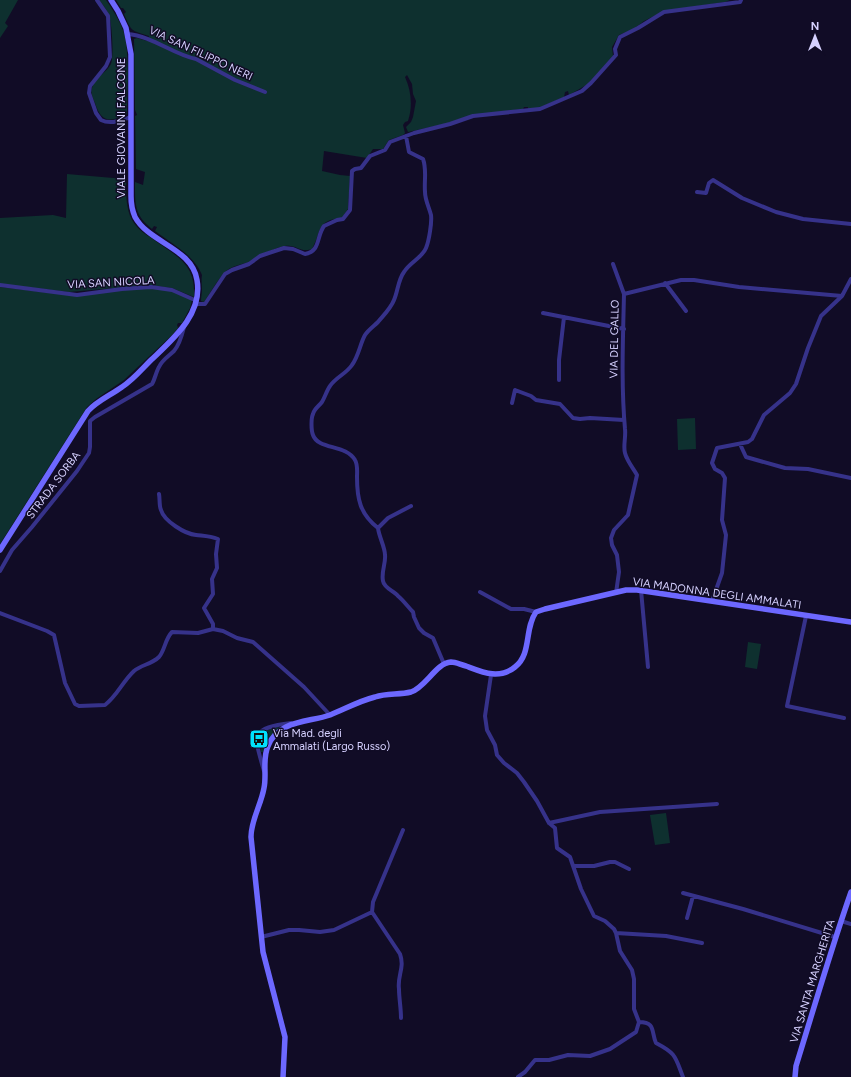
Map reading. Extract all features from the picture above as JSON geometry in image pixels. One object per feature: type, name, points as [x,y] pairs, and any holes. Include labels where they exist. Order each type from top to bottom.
[{"type":"street","points":[[97,0],[108,16],[110,57],[106,66],[90,86],[89,93],[96,113],[101,120],[109,122],[131,117]]},
{"type":"street","name":"VIALE GIOVANNI FALCONE","points":[[111,0],[118,11],[128,34],[131,54],[131,196],[133,213],[138,222],[145,229],[191,264],[197,278],[196,302]]},
{"type":"street","points":[[0,550],[88,412],[95,404],[129,382],[173,340],[185,326],[196,302],[205,304],[225,274],[249,264],[260,256],[284,248],[293,249],[305,254],[312,252],[316,248],[324,226],[344,219],[350,210],[352,171],[361,168],[370,156],[384,150],[390,142],[414,133],[450,124],[473,116],[540,110],[582,91],[613,60],[616,55],[615,49],[620,37],[664,12],[740,2],[741,0]]},
{"type":"street","name":"VIA SAN FILIPPO NERI","points":[[128,34],[157,41],[196,59],[235,80],[265,92]]},
{"type":"street","points":[[406,136],[409,152],[423,159],[426,166],[425,198],[431,216],[431,226],[426,248],[421,256],[404,272],[394,300],[378,322],[364,336],[356,358],[347,372],[330,386],[322,402],[312,414],[313,436],[319,442],[325,445],[333,446],[351,455],[355,460],[357,466],[357,489],[359,503],[365,516],[378,528],[385,555],[383,565],[383,581],[385,585],[398,595],[405,605],[413,612],[416,623],[424,633],[433,638],[444,664]]},
{"type":"street","points":[[697,192],[706,193],[709,183],[713,180],[742,198],[776,212],[803,219],[851,224]]},
{"type":"street","points":[[613,264],[624,294]]},
{"type":"street","points":[[712,601],[722,573],[726,535],[722,520],[725,478],[722,473],[715,469],[712,463],[717,448],[748,442],[752,439],[764,415],[790,393],[796,384],[821,316],[842,296],[851,279]]},
{"type":"street","name":"VIA DEL GALLO","points":[[616,592],[619,572],[617,555],[612,545],[611,538],[614,530],[628,515],[637,475],[626,455],[622,388],[624,294],[680,280],[694,280],[739,287],[842,296]]},
{"type":"street","points":[[665,283],[686,311]]},
{"type":"street","name":"VIA SAN NICOLA","points":[[0,285],[77,295],[122,288],[151,287],[172,290],[196,302]]},
{"type":"street","points":[[543,313],[624,329]]},
{"type":"street","points":[[559,380],[559,360],[564,317]]},
{"type":"street","name":"STRADA SORBA","points":[[0,571],[12,550],[77,471],[88,453],[90,447],[90,421],[152,384],[162,362],[180,343],[185,326]]},
{"type":"street","points":[[512,403],[515,390],[531,396],[536,400],[560,404],[573,418],[624,420]]},
{"type":"street","points":[[740,444],[746,456],[785,468],[808,469],[851,478]]},
{"type":"street","points":[[160,494],[161,511],[176,528],[185,533],[212,536],[218,539],[216,554],[217,568],[212,579],[213,594],[204,608],[213,629]]},
{"type":"street","points":[[378,528],[388,518],[411,506]]},
{"type":"street","points":[[641,590],[648,667]]},
{"type":"street","name":"VIA MADONNA DEGLI AMMALATI","points":[[536,612],[616,592],[641,590],[851,622]]},
{"type":"street","points":[[265,775],[257,751],[257,738],[262,730],[269,727],[330,715],[374,697],[414,691],[420,688],[444,664],[453,662],[491,675],[510,670],[519,663],[525,653],[529,627],[536,612],[510,608],[480,592]]},
{"type":"street","points":[[0,613],[54,635],[65,683],[75,704],[79,706],[105,705],[132,673],[138,668],[158,658],[163,651],[168,635],[172,632],[198,633],[213,629],[253,642],[304,687],[330,715]]},
{"type":"street","points":[[806,616],[787,706],[844,718]]},
{"type":"street","points":[[491,675],[485,716],[487,730],[498,755],[504,763],[517,773],[537,801],[549,823],[555,828],[557,848],[570,857],[581,889],[594,916],[605,921],[614,929],[620,951],[632,970],[634,979],[634,1009],[639,1022],[636,1032],[610,1049],[590,1056],[568,1055],[549,1060],[535,1060],[525,1072],[518,1077]]},
{"type":"street","points":[[282,1077],[285,1037],[265,965],[251,837],[252,828],[263,791],[265,755],[270,741],[278,732],[299,722]]},
{"type":"street","points":[[549,823],[600,812],[717,804]]},
{"type":"street","points":[[401,1018],[398,988],[402,971],[402,960],[400,954],[372,912],[373,902],[403,830]]},
{"type":"street","points":[[574,866],[594,866],[615,862],[629,869]]},
{"type":"street","name":"VIA SANTA MARGHERITA","points":[[794,1077],[835,937],[851,892]]},
{"type":"street","points":[[683,893],[743,909],[835,937]]},
{"type":"street","points":[[687,918],[693,896]]},
{"type":"street","points":[[261,937],[289,930],[320,932],[334,930],[372,912]]},
{"type":"street","points":[[841,921],[851,924]]},
{"type":"street","points":[[616,933],[666,936],[702,943]]},
{"type":"street","points":[[639,1022],[648,1024],[652,1028],[656,1043],[669,1050],[676,1057],[683,1077]]},
{"type":"green space","points":[[0,0],[18,0],[5,23],[8,26],[0,38]]},
{"type":"green space","points":[[99,0],[106,0],[114,12],[124,33],[126,42],[128,73],[127,114],[115,119],[106,119],[100,114],[91,92],[93,84],[109,67],[112,60],[110,19],[107,11]]},
{"type":"green space","points":[[116,0],[730,0],[664,11],[644,21],[634,29],[619,35],[612,47],[613,56],[588,84],[569,95],[568,91],[565,92],[564,97],[539,108],[528,109],[528,107],[524,107],[523,109],[473,115],[449,123],[408,132],[406,127],[411,122],[413,117],[416,101],[413,94],[412,84],[407,75],[405,77],[409,87],[411,104],[408,121],[403,125],[405,133],[403,135],[389,140],[383,149],[373,149],[367,158],[324,151],[322,171],[350,176],[348,209],[342,218],[328,221],[324,224],[312,249],[304,250],[292,246],[280,247],[249,262],[229,269],[221,276],[204,302],[201,301],[202,275],[194,262],[182,250],[155,231],[157,227],[154,226],[152,229],[146,224],[137,208],[135,182],[143,185],[145,172],[136,169],[135,116],[137,115],[135,110],[134,39],[137,38],[147,41],[149,36],[132,30],[124,14],[126,12],[123,8],[121,8]]},
{"type":"green space","points":[[67,174],[125,179],[127,206],[132,220],[142,232],[175,255],[188,268],[194,285],[194,297],[172,288],[148,285],[69,292],[0,284],[0,218],[53,215],[66,218]]},
{"type":"green space","points":[[0,287],[77,296],[150,288],[171,291],[192,300],[190,308],[182,323],[178,323],[178,328],[172,335],[124,380],[87,407],[0,544]]},
{"type":"green space","points":[[695,418],[696,449],[678,450],[677,419]]},
{"type":"green space","points":[[748,642],[761,644],[757,669],[745,667]]},
{"type":"green space","points":[[279,727],[267,742],[263,752],[261,752],[260,741],[262,734]]},
{"type":"green space","points":[[666,813],[670,843],[655,845],[650,815]]},
{"type":"place","name":"Via Mad. degli Ammalati (Largo Russo)","points":[[259,739]]}]
